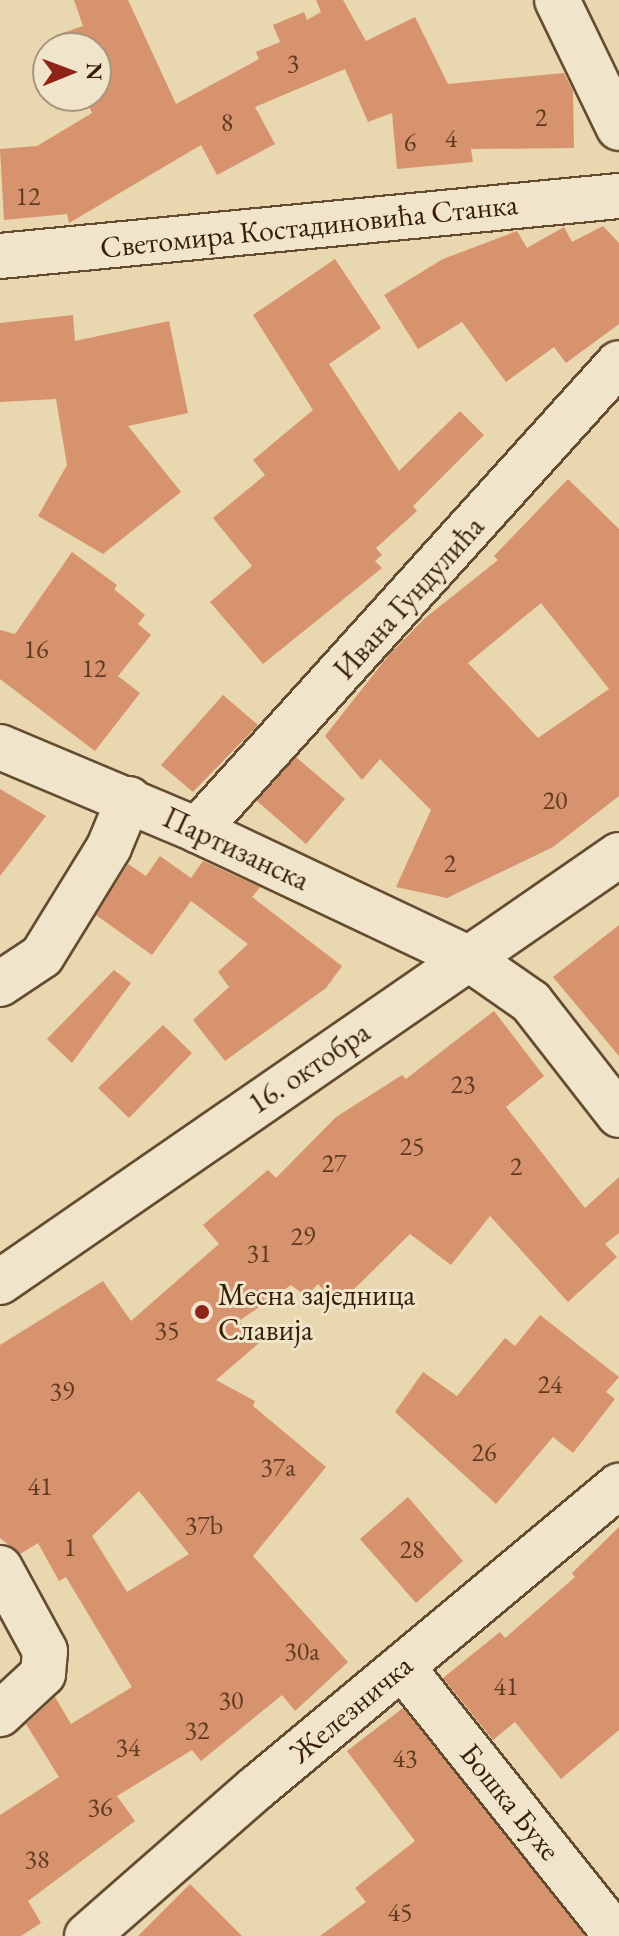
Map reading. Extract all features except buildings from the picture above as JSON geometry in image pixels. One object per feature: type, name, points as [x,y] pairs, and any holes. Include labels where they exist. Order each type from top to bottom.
[{"type":"street","points":[[557,0],[619,128]]},
{"type":"street","name":"Светомира Костадиновића Станка","points":[[0,256],[619,196]]},
{"type":"street","name":"Ивана Гундулића","points":[[197,830],[619,363]]},
{"type":"street","name":"Партизанска","points":[[0,747],[129,799],[468,958],[531,1002],[619,1115]]},
{"type":"street","points":[[0,984],[42,956],[109,847],[129,799]]},
{"type":"street","name":"16. октобра","points":[[0,1282],[619,855]]},
{"type":"street","name":"Железничка","points":[[87,1936],[619,1486]]},
{"type":"street","points":[[0,1568],[45,1651],[43,1674],[0,1714]]},
{"type":"street","name":"Бошка Бухе","points":[[402,1667],[617,1936]]},
{"type":"place","name":"Месна заједница Славија","points":[[202,1312]]}]
